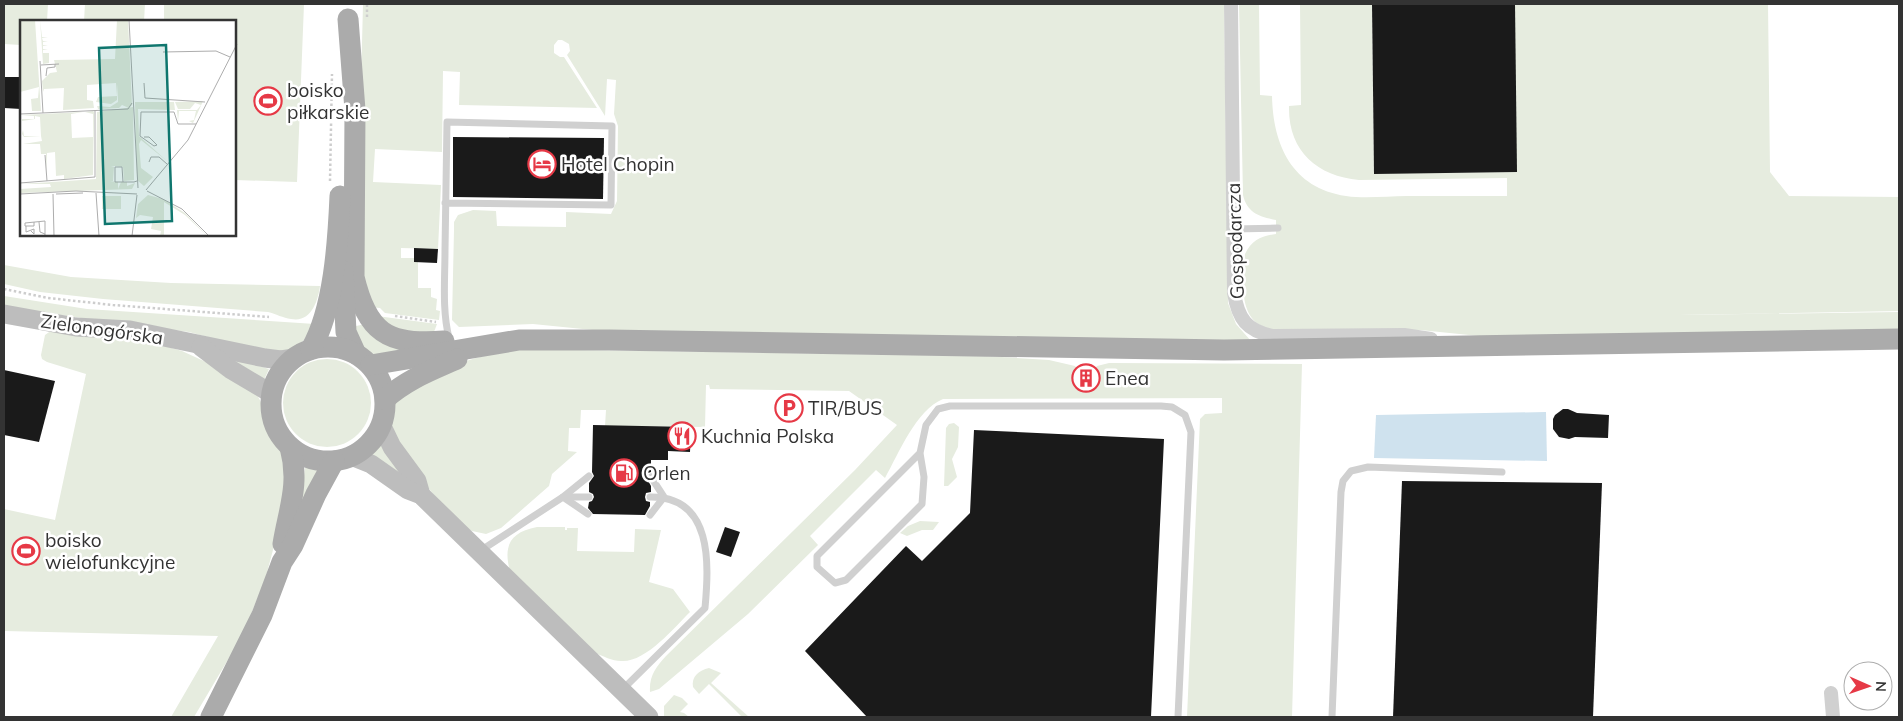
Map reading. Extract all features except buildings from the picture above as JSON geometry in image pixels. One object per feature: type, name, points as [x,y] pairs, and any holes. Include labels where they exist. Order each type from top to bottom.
[{"type":"main road","points":[[282,562],[283,543],[292,507],[295,465],[290,447],[272,417],[272,394],[282,370],[302,354],[324,320],[332,283],[340,216],[354,11]]},
{"type":"main road","points":[[354,11],[354,277],[360,300],[379,329],[405,342],[421,343],[452,350]]},
{"type":"main road","points":[[211,717],[262,615],[282,562],[316,494],[342,458],[369,443],[381,424],[385,412],[385,399],[381,382],[346,332],[340,216]]},
{"type":"main road","points":[[385,399],[401,386],[428,371],[452,350],[512,328],[550,329],[609,340]]},
{"type":"main road","points":[[302,354],[329,346],[348,350],[364,360],[519,340],[1224,350],[1899,339]]},
{"type":"main road","points":[[290,447],[311,458],[342,458]]},
{"type":"street","name":"Gospodarcza","points":[[1230,4],[1234,293],[1236,304],[1243,320],[1256,331],[1283,337],[1404,335],[1484,346]]},
{"type":"street","name":"Zielonogórska","points":[[4,314],[76,327],[130,330],[265,358],[281,360],[302,354]]},
{"type":"street","name":"Zielonogórska","points":[[200,346],[230,369],[272,394]]},
{"type":"street","points":[[381,424],[392,447],[417,481],[421,495]]},
{"type":"street","points":[[342,458],[371,464],[408,490],[421,495],[649,717]]},
{"type":"street","points":[[1831,693],[1833,717]]},
{"type":"lane","points":[[445,204],[611,205],[612,126],[447,122],[445,204],[445,323],[452,350]]},
{"type":"lane","points":[[1234,229],[1278,228]]},
{"type":"lane","points":[[920,453],[817,556],[817,567],[835,583],[846,580],[922,504],[924,478],[920,453],[926,425],[938,409],[950,406],[1160,406],[1172,408],[1185,415],[1190,432],[1178,717]]},
{"type":"lane","points":[[1332,717],[1343,481],[1351,471],[1368,467],[1502,472]]},
{"type":"lane","points":[[479,551],[564,497],[589,476]]},
{"type":"lane","points":[[651,478],[664,497]]},
{"type":"lane","points":[[564,497],[589,497]]},
{"type":"lane","points":[[564,497],[588,514]]},
{"type":"lane","points":[[621,690],[705,608],[707,560],[699,522],[685,508],[664,497],[650,497]]},
{"type":"lane","points":[[650,515],[664,497]]},
{"type":"path","points":[[354,11],[367,4]]},
{"type":"path","points":[[330,183],[332,68]]},
{"type":"path","points":[[4,289],[48,298],[268,317]]},
{"type":"shaded area","points":[[4,4],[48,4],[47,20],[20,20],[20,45],[4,44]]},
{"type":"shaded area","points":[[85,4],[145,4],[144,20],[84,20]]},
{"type":"shaded area","name":"boisko piłkarskie","points":[[164,4],[304,4],[297,182],[236,180],[236,20],[164,20]]},
{"type":"shaded area","points":[[363,4],[1224,4],[1228,303],[1236,324],[1251,341],[593,330],[533,324],[459,327],[452,320],[454,222],[458,215],[473,210],[496,211],[497,226],[566,227],[566,212],[611,214],[617,201],[618,126],[614,114],[616,80],[607,79],[605,116],[567,55],[570,51],[569,44],[562,40],[558,40],[554,45],[554,53],[564,57],[597,108],[459,105],[460,72],[443,71],[442,152],[375,149],[373,182],[441,185],[438,249],[401,248],[401,258],[414,258],[414,262],[418,262],[418,288],[431,288],[431,297],[437,299],[436,310],[440,311],[439,320],[385,313],[380,308],[369,307],[364,297],[360,122]]},
{"type":"shaded area","points":[[1239,4],[1259,4],[1260,95],[1272,96],[1276,131],[1289,161],[1299,174],[1312,184],[1327,191],[1346,196],[1369,197],[1507,196],[1507,178],[1359,180],[1344,178],[1318,167],[1300,148],[1290,122],[1289,106],[1301,105],[1300,4],[1372,4],[1374,173],[1512,172],[1509,4],[1768,4],[1770,172],[1789,196],[1899,197],[1899,311],[1679,315],[1899,312],[1899,330],[1489,337],[1420,330],[1275,331],[1263,327],[1253,319],[1245,303],[1243,282],[1245,254],[1251,245],[1258,240],[1276,234],[1276,220],[1251,210],[1243,195]]},
{"type":"shaded area","points":[[4,265],[71,277],[171,283],[320,286],[312,310],[304,318],[291,319],[268,312],[40,292],[4,284]]},
{"type":"shaded area","points":[[4,296],[87,309],[315,324],[303,341],[291,350],[266,353],[189,332],[4,306]]},
{"type":"shaded area","points":[[377,316],[437,324],[434,332],[402,333]]},
{"type":"shaded area","points":[[366,324],[414,349],[371,355],[365,352],[351,327]]},
{"type":"shaded area","points":[[52,330],[148,341],[182,351],[206,362],[256,393],[261,402],[266,428],[285,456],[290,486],[265,580],[242,636],[194,717],[171,717],[218,636],[4,631],[4,509],[55,520],[86,374],[42,359],[45,335]]},
{"type":"shaded area","points":[[513,349],[985,356],[1049,360],[1075,366],[1079,372],[1078,387],[1093,387],[1093,372],[1097,366],[1109,363],[1302,364],[1292,717],[1187,717],[1200,419],[1205,414],[1222,413],[1222,398],[943,399],[933,405],[916,422],[885,478],[876,470],[810,536],[818,545],[748,614],[659,689],[650,692],[654,672],[666,656],[855,470],[897,425],[849,391],[710,389],[709,385],[706,385],[705,427],[605,426],[606,410],[581,410],[580,428],[569,428],[568,451],[577,452],[552,474],[549,486],[501,528],[486,534],[466,528],[444,507],[411,467],[389,422],[391,408],[396,399],[456,364]]},
{"type":"shaded area","points":[[220,354],[269,369],[263,382]]},
{"type":"shaded area","points":[[327,359],[344,363],[358,372],[367,386],[371,403],[367,420],[358,434],[344,443],[327,447],[310,443],[296,434],[287,420],[283,403],[287,386],[296,372],[310,363]]},
{"type":"shaded area","points":[[954,423],[959,427],[958,447],[952,459],[957,477],[948,486],[944,486],[946,428],[949,424]]},
{"type":"shaded area","points":[[380,443],[406,478],[371,454]]},
{"type":"shaded area","points":[[305,468],[319,470],[299,510]]},
{"type":"shaded area","points":[[920,521],[939,522],[933,530],[922,530],[907,536],[900,533],[908,526]]},
{"type":"shaded area","points":[[537,527],[565,527],[565,530],[567,528],[578,528],[577,551],[634,552],[635,529],[661,530],[649,582],[673,589],[690,612],[659,643],[640,656],[630,660],[618,661],[595,653],[510,571],[507,554],[511,542],[520,532]]},
{"type":"shaded area","points":[[709,668],[721,673],[711,683],[749,717],[742,717],[709,684],[699,694],[693,687],[693,680],[696,674]]},
{"type":"shaded area","points":[[674,695],[682,698],[688,704],[680,712],[689,717],[664,717],[664,706]]},
{"type":"water","points":[[1546,412],[1547,461],[1374,458],[1376,415]]},
{"type":"place","name":"boisko piłkarskie","points":[[268,101]]},
{"type":"place","name":"Hotel Chopin","points":[[542,164]]},
{"type":"place","name":"Enea","points":[[1086,378]]},
{"type":"place","name":"TIR/BUS","points":[[789,408]]},
{"type":"place","name":"Kuchnia Polska","points":[[682,436]]},
{"type":"place","name":"Orlen","points":[[624,473]]},
{"type":"place","name":"boisko wielofunkcyjne","points":[[26,551]]}]
